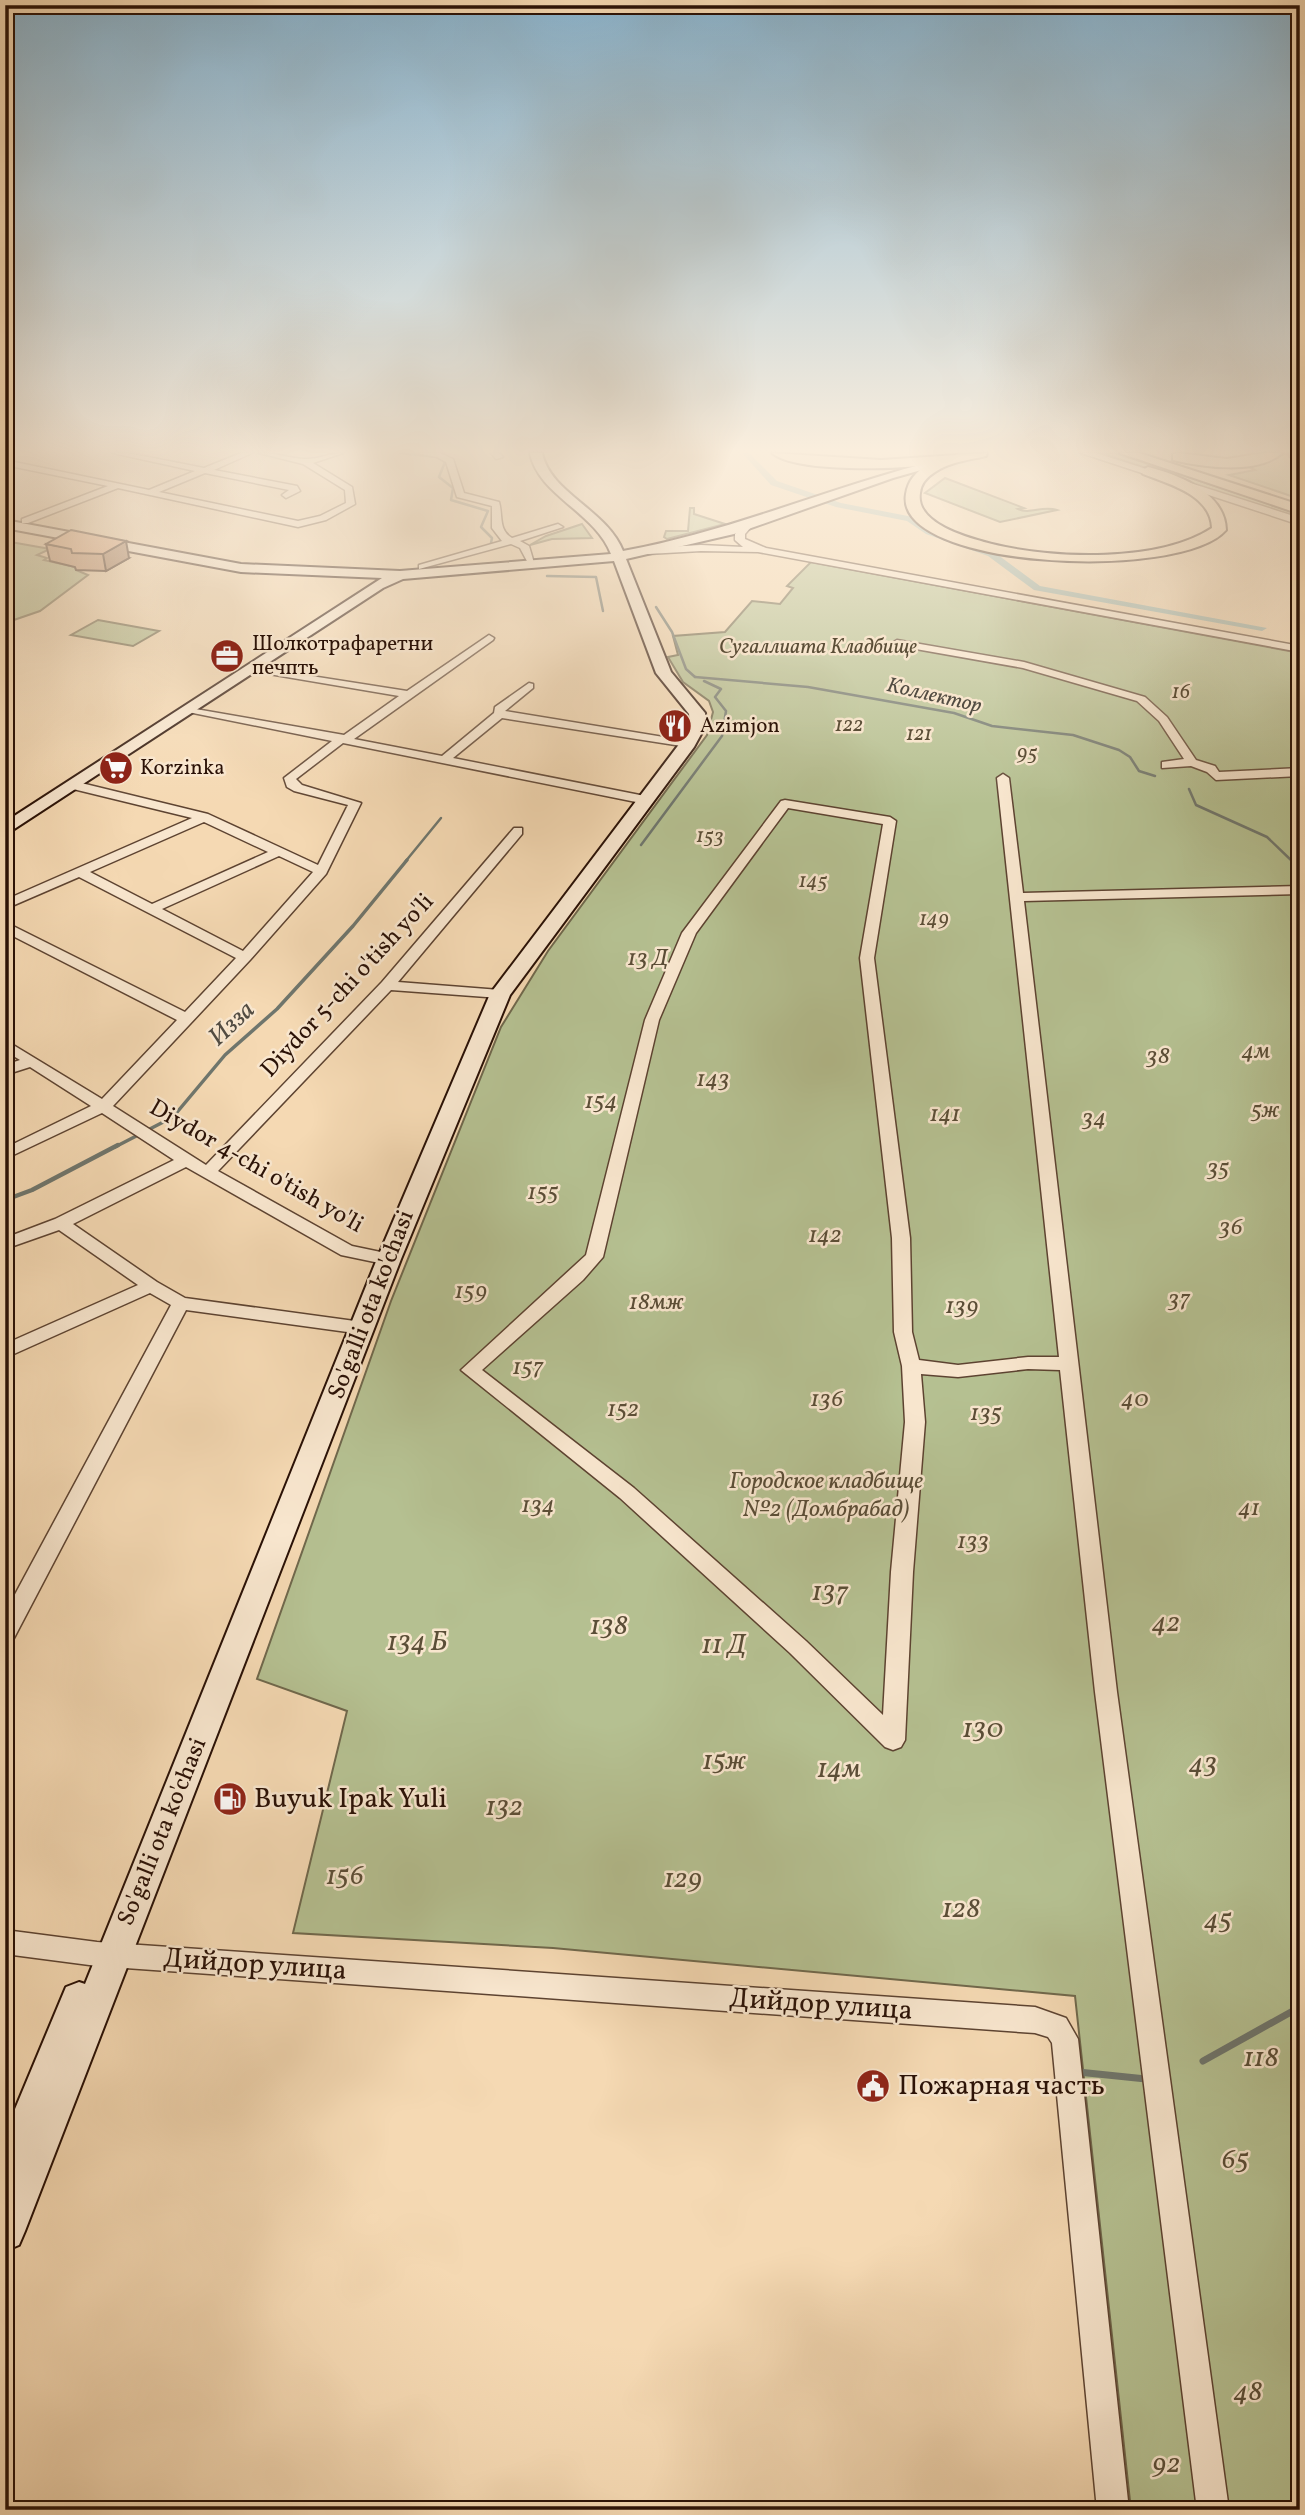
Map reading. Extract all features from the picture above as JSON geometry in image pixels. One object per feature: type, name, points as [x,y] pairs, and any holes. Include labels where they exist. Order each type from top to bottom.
[{"type":"main road","points":[[314,570],[395,573],[434,570]]},
{"type":"main road","points":[[357,570],[395,573],[421,570]]},
{"type":"main road","name":"So'galli ota ko'chasi","points":[[6,2226],[106,1954],[383,1258],[494,993],[684,743],[689,725],[688,713],[654,674],[617,570]]},
{"type":"main road","points":[[5,830],[395,573]]},
{"type":"main road","name":"So'galli ota ko'chasi","points":[[5,2180],[106,1954]]},
{"type":"street","points":[[395,573],[404,570]]},
{"type":"street","points":[[871,570],[1300,649]]},
{"type":"street","points":[[5,1154],[104,1106],[245,957],[321,871],[355,803],[298,788],[292,784],[290,778],[489,638]]},
{"type":"street","points":[[897,643],[1024,666],[1142,699],[1163,719],[1192,762]]},
{"type":"street","points":[[251,668],[410,695]]},
{"type":"street","points":[[500,714],[499,709],[529,686]]},
{"type":"street","points":[[188,709],[641,799]]},
{"type":"street","points":[[445,759],[500,714],[684,743]]},
{"type":"street","points":[[1166,765],[1192,762],[1211,769],[1219,779],[1300,772]]},
{"type":"street","points":[[1003,778],[1106,1692],[1213,2510]]},
{"type":"street","points":[[73,785],[204,817],[321,871]]},
{"type":"street","points":[[785,804],[890,821],[867,958],[901,1238],[903,1332],[911,1366],[915,1422],[902,1572],[893,1740],[788,1637],[627,1493],[470,1370],[577,1276],[594,1257],[652,1020],[659,1001],[690,933],[785,804]]},
{"type":"street","points":[[5,905],[204,817]]},
{"type":"street","name":"Diydor 5-chi o'tish yo'li","points":[[209,1171],[387,985],[518,831]]},
{"type":"street","points":[[152,909],[278,852]]},
{"type":"street","points":[[80,872],[245,957]]},
{"type":"street","points":[[1017,897],[1298,890]]},
{"type":"street","points":[[5,926],[187,1019]]},
{"type":"street","points":[[387,985],[494,993]]},
{"type":"street","name":"Diydor 4-chi o'tish yo'li","points":[[5,1044],[186,1160],[347,1251],[383,1258]]},
{"type":"street","points":[[5,1070],[33,1060]]},
{"type":"street","points":[[5,1244],[61,1223],[186,1160]]},
{"type":"street","points":[[61,1223],[151,1286],[181,1303],[356,1328]]},
{"type":"street","points":[[5,1352],[151,1286]]},
{"type":"street","points":[[5,1634],[181,1303]]},
{"type":"street","points":[[911,1366],[958,1371],[1028,1363],[1069,1364]]},
{"type":"street","name":"Дийдор улица","points":[[5,1942],[106,1954],[1035,2020],[1057,2027],[1065,2039],[1113,2510]]},
{"type":"green space","points":[[5,570],[77,570],[88,575],[40,611],[5,623]]},
{"type":"green space","name":"Городское кладбище №2 (Домбрабад)","points":[[803,570],[856,570],[1300,653],[1300,2510],[1131,2510],[1075,1996],[553,1948],[293,1933],[347,1711],[257,1679],[391,1301],[501,1027],[548,951],[707,735],[713,712],[709,701],[683,682],[668,657],[678,655],[673,636],[725,632],[752,601],[780,604],[793,588],[787,586]]},
{"type":"green space","points":[[98,620],[159,631],[133,646],[71,635]]},
{"type":"waterway","points":[[1013,570],[1037,588],[1262,628]]},
{"type":"waterway","name":"Коллектор","points":[[547,576],[596,577],[603,611]]},
{"type":"waterway","name":"Коллектор","points":[[656,607],[672,632],[686,669],[695,677],[808,687],[954,713],[992,726],[1073,735],[1119,750],[1130,757],[1139,771],[1155,776]]},
{"type":"waterway","name":"Коллектор","points":[[641,845],[722,736],[726,711],[715,697],[721,689],[704,681]]},
{"type":"waterway","name":"Коллектор","points":[[1189,789],[1196,805],[1267,837],[1293,862]]},
{"type":"waterway","name":"Изза","points":[[405,862],[441,818]]},
{"type":"waterway","name":"Изза","points":[[115,1147],[173,1117],[225,1055],[277,1009],[353,926],[407,860]]},
{"type":"waterway","name":"Коллектор","points":[[1292,860],[1300,872]]},
{"type":"waterway","name":"Изза","points":[[5,1200],[32,1190],[118,1145]]},
{"type":"waterway","points":[[1203,2061],[1300,2007]]},
{"type":"waterway","points":[[1078,2072],[1146,2079]]},
{"type":"place","name":"Шолкотрафаретни печпть","points":[[227,656]]},
{"type":"place","name":"Azimjon","points":[[675,726]]},
{"type":"place","name":"Korzinka","points":[[116,768]]},
{"type":"place","name":"Buyuk Ipak Yuli","points":[[230,1799]]},
{"type":"place","name":"Пожарная часть","points":[[873,2086]]},
{"type":"park label","name":"Сугаллиата Кладбище","points":[[818,647]]},
{"type":"park label","name":"16","points":[[1181,692]]},
{"type":"park label","name":"122","points":[[849,725]]},
{"type":"park label","name":"121","points":[[919,734]]},
{"type":"park label","name":"95","points":[[1027,753]]},
{"type":"park label","name":"153","points":[[710,836]]},
{"type":"park label","name":"145","points":[[813,881]]},
{"type":"park label","name":"149","points":[[934,919]]},
{"type":"park label","name":"13 Д","points":[[648,959]]},
{"type":"park label","name":"4м","points":[[1256,1052]]},
{"type":"park label","name":"38","points":[[1158,1057]]},
{"type":"park label","name":"143","points":[[713,1080]]},
{"type":"park label","name":"154","points":[[601,1102]]},
{"type":"park label","name":"5ж","points":[[1265,1111]]},
{"type":"park label","name":"141","points":[[945,1115]]},
{"type":"park label","name":"34","points":[[1094,1119]]},
{"type":"park label","name":"35","points":[[1218,1169]]},
{"type":"park label","name":"155","points":[[543,1193]]},
{"type":"park label","name":"36","points":[[1231,1228]]},
{"type":"park label","name":"142","points":[[825,1236]]},
{"type":"park label","name":"159","points":[[471,1292]]},
{"type":"park label","name":"37","points":[[1179,1300]]},
{"type":"park label","name":"18мж","points":[[656,1303]]},
{"type":"park label","name":"139","points":[[962,1307]]},
{"type":"park label","name":"157","points":[[528,1368]]},
{"type":"park label","name":"136","points":[[827,1400]]},
{"type":"park label","name":"40","points":[[1135,1400]]},
{"type":"park label","name":"152","points":[[623,1410]]},
{"type":"park label","name":"135","points":[[986,1414]]},
{"type":"park label","name":"134","points":[[538,1506]]},
{"type":"park label","name":"41","points":[[1249,1509]]},
{"type":"park label","name":"133","points":[[973,1542]]},
{"type":"park label","name":"137","points":[[830,1592]]},
{"type":"park label","name":"42","points":[[1166,1623]]},
{"type":"park label","name":"138","points":[[609,1626]]},
{"type":"park label","name":"134 Б","points":[[417,1642]]},
{"type":"park label","name":"11 Д","points":[[724,1645]]},
{"type":"park label","name":"130","points":[[983,1729]]},
{"type":"park label","name":"15ж","points":[[724,1761]]},
{"type":"park label","name":"43","points":[[1203,1764]]},
{"type":"park label","name":"14м","points":[[839,1769]]},
{"type":"park label","name":"132","points":[[504,1807]]},
{"type":"park label","name":"156","points":[[345,1876]]},
{"type":"park label","name":"129","points":[[683,1879]]},
{"type":"park label","name":"128","points":[[961,1909]]},
{"type":"park label","name":"45","points":[[1218,1920]]},
{"type":"park label","name":"118","points":[[1261,2058]]},
{"type":"park label","name":"65","points":[[1235,2160]]},
{"type":"park label","name":"48","points":[[1248,2392]]},
{"type":"park label","name":"92","points":[[1166,2464]]}]
